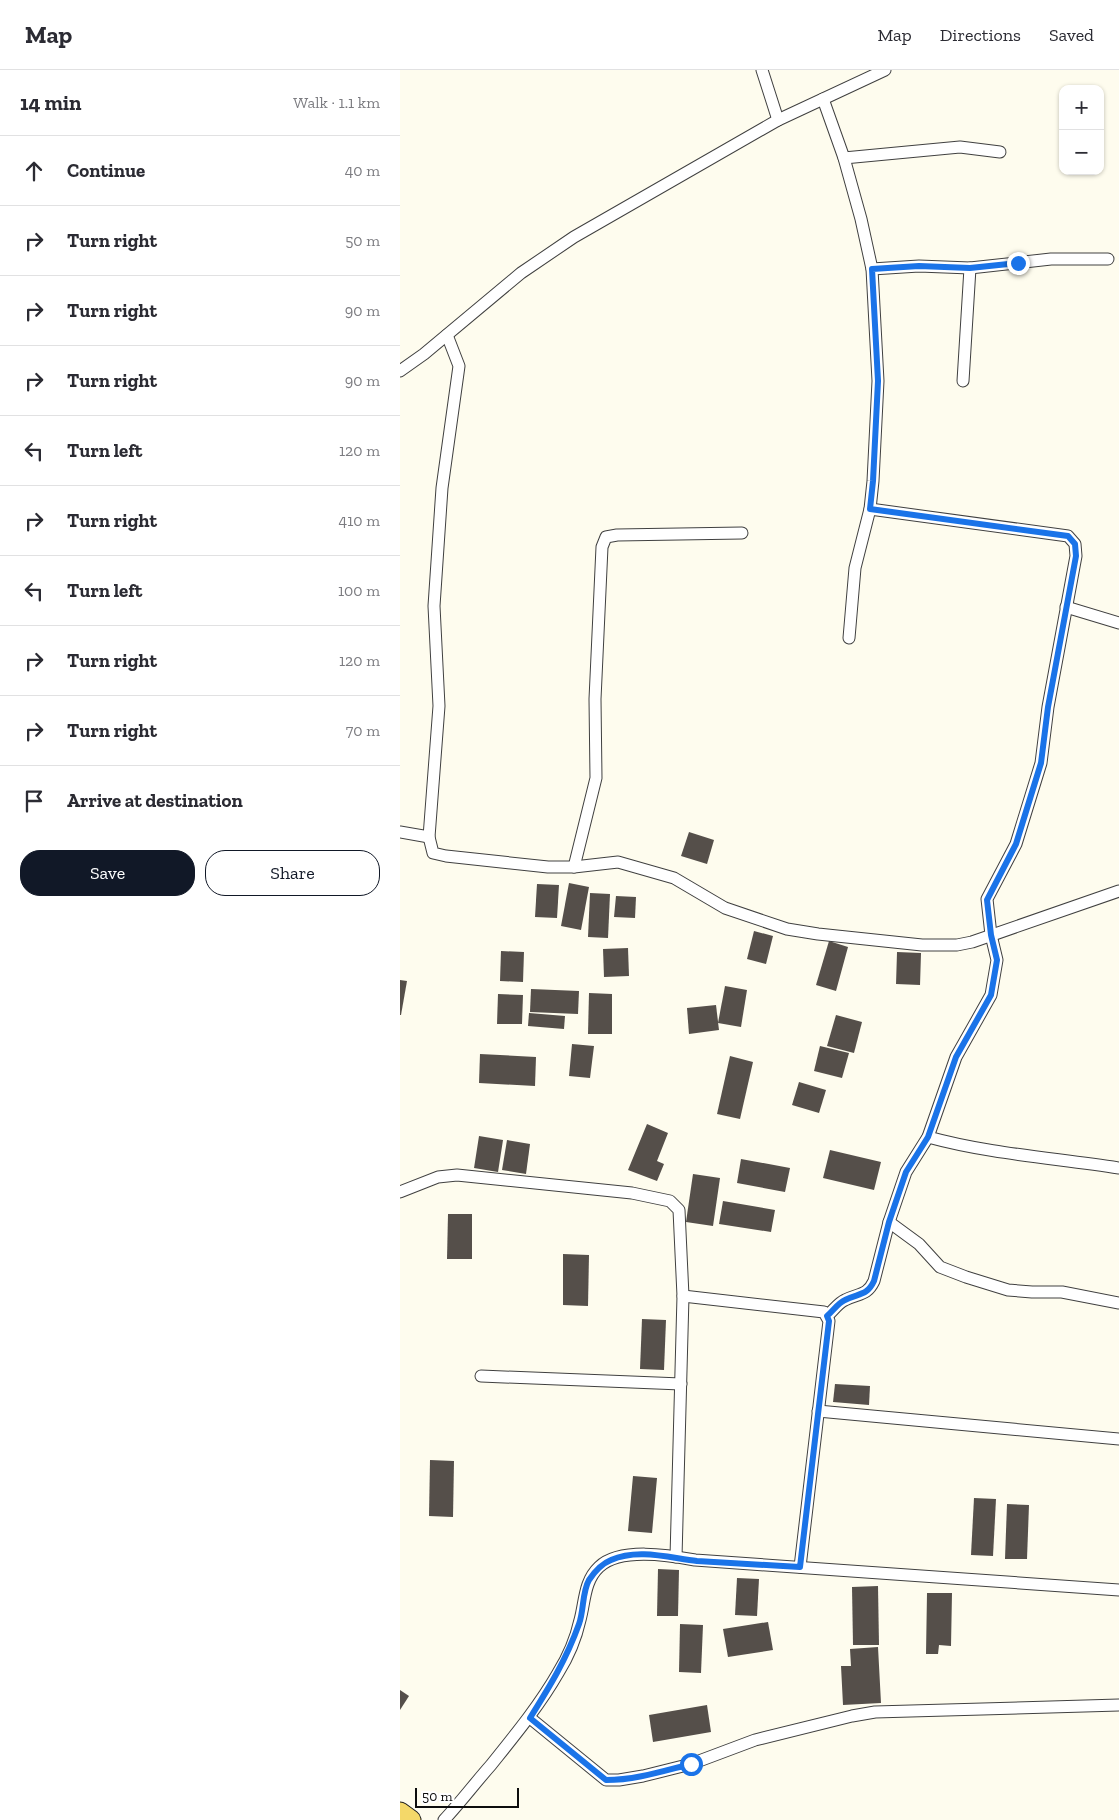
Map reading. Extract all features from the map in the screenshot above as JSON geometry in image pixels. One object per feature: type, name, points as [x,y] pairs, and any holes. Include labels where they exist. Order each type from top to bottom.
[{"type":"main road","points":[[400,1812],[411,1820]]},
{"type":"street","points":[[762,70],[778,120]]},
{"type":"street","points":[[400,372],[521,274],[574,237],[778,120],[885,70]]},
{"type":"street","points":[[824,99],[844,158],[861,219],[872,269],[878,381],[870,509],[855,568],[849,638]]},
{"type":"street","points":[[844,158],[960,148],[1000,152]]},
{"type":"street","points":[[872,269],[919,266],[970,268],[1051,259],[1108,259]]},
{"type":"street","points":[[963,381],[970,268]]},
{"type":"street","points":[[447,335],[459,366],[442,488],[434,606],[439,706],[429,838],[434,853],[446,856],[548,867],[574,867],[618,862],[674,878],[725,908],[787,929],[922,945],[957,945],[972,942],[1119,892]]},
{"type":"street","points":[[827,1316],[839,1303],[870,1289],[874,1281],[889,1222],[906,1172],[928,1137],[956,1057],[991,995],[997,960],[991,935],[987,900],[1016,844],[1041,763],[1048,707],[1076,556],[1075,544],[1068,536],[870,509]]},
{"type":"street","points":[[574,867],[596,778],[595,699],[602,547],[606,537],[617,535],[742,533]]},
{"type":"street","points":[[1066,607],[1119,623]]},
{"type":"street","points":[[400,832],[429,838]]},
{"type":"street","points":[[928,1137],[954,1144],[1015,1155],[1063,1159],[1119,1168]]},
{"type":"street","points":[[400,1192],[438,1177],[457,1175],[632,1193],[670,1201],[679,1210],[684,1296],[676,1556]]},
{"type":"street","points":[[889,1222],[919,1244],[927,1251],[931,1259],[940,1266],[966,1277],[1008,1290],[1062,1292],[1119,1303]]},
{"type":"street","points":[[684,1296],[824,1312],[827,1316],[829,1321],[800,1567]]},
{"type":"street","points":[[481,1376],[681,1384]]},
{"type":"street","points":[[818,1411],[1119,1439]]},
{"type":"street","points":[[444,1820],[530,1718],[569,1652],[580,1621],[588,1582],[599,1567],[612,1559],[639,1554],[676,1556],[695,1560],[1119,1590]]},
{"type":"street","points":[[530,1718],[606,1780],[619,1780],[691,1764],[755,1740],[875,1712],[1119,1704]]},
{"type":"building","points":[[689,832],[714,840],[707,864],[681,856]]},
{"type":"building","points":[[569,883],[589,887],[581,930],[561,926]]},
{"type":"building","points":[[537,884],[559,885],[557,918],[535,917]]},
{"type":"building","points":[[590,893],[610,894],[608,938],[588,937]]},
{"type":"building","points":[[616,896],[636,897],[635,918],[614,917]]},
{"type":"building","points":[[754,931],[773,936],[766,964],[747,959]]},
{"type":"building","points":[[829,941],[848,947],[836,991],[816,985]]},
{"type":"building","points":[[628,948],[629,976],[604,977],[603,949]]},
{"type":"building","points":[[501,951],[524,952],[523,982],[500,981]]},
{"type":"building","points":[[897,952],[921,953],[920,985],[896,984]]},
{"type":"building","points":[[400,980],[407,981],[401,1015],[400,1015]]},
{"type":"building","points":[[725,986],[747,990],[741,1027],[718,1023]]},
{"type":"building","points":[[531,989],[579,991],[578,1014],[530,1012]]},
{"type":"building","points":[[589,993],[612,994],[612,1034],[588,1034]]},
{"type":"building","points":[[498,994],[523,995],[522,1024],[497,1024]]},
{"type":"building","points":[[716,1005],[719,1030],[689,1034],[687,1008]]},
{"type":"building","points":[[529,1013],[565,1016],[564,1029],[528,1026]]},
{"type":"building","points":[[836,1015],[862,1022],[854,1053],[827,1046]]},
{"type":"building","points":[[572,1044],[594,1046],[590,1078],[569,1076]]},
{"type":"building","points":[[820,1046],[849,1053],[842,1078],[814,1071]]},
{"type":"building","points":[[480,1054],[536,1057],[535,1086],[479,1083]]},
{"type":"building","points":[[730,1056],[753,1062],[740,1119],[717,1114]]},
{"type":"building","points":[[799,1082],[826,1090],[819,1113],[792,1105]]},
{"type":"building","points":[[647,1124],[668,1133],[657,1161],[664,1164],[657,1181],[628,1170]]},
{"type":"building","points":[[479,1136],[503,1140],[498,1172],[474,1168]]},
{"type":"building","points":[[507,1140],[530,1144],[526,1174],[502,1170]]},
{"type":"building","points":[[830,1150],[881,1162],[874,1190],[823,1178]]},
{"type":"building","points":[[741,1159],[790,1168],[785,1192],[737,1183]]},
{"type":"building","points":[[693,1174],[720,1178],[713,1226],[686,1222]]},
{"type":"building","points":[[723,1201],[775,1210],[771,1232],[719,1224]]},
{"type":"building","points":[[448,1214],[472,1214],[472,1259],[447,1259]]},
{"type":"building","points":[[563,1254],[589,1255],[588,1306],[563,1305]]},
{"type":"building","points":[[642,1319],[666,1320],[664,1370],[640,1369]]},
{"type":"building","points":[[835,1384],[870,1386],[869,1405],[833,1402]]},
{"type":"building","points":[[430,1460],[454,1461],[453,1517],[429,1516]]},
{"type":"building","points":[[633,1476],[657,1478],[652,1533],[628,1531]]},
{"type":"building","points":[[974,1498],[996,1499],[993,1556],[971,1555]]},
{"type":"building","points":[[1007,1504],[1029,1505],[1027,1559],[1005,1559]]},
{"type":"building","points":[[658,1569],[679,1570],[678,1616],[657,1616]]},
{"type":"building","points":[[737,1578],[759,1579],[757,1616],[735,1615]]},
{"type":"building","points":[[878,1586],[879,1645],[853,1645],[852,1587]]},
{"type":"building","points":[[927,1593],[952,1593],[951,1646],[939,1645],[938,1654],[926,1654]]},
{"type":"building","points":[[768,1622],[773,1650],[728,1657],[723,1629]]},
{"type":"building","points":[[680,1624],[703,1625],[701,1673],[679,1672]]},
{"type":"building","points":[[878,1647],[881,1703],[843,1705],[841,1666],[851,1666],[850,1649]]},
{"type":"building","points":[[400,1690],[409,1696],[400,1710]]},
{"type":"building","points":[[707,1705],[711,1732],[653,1742],[649,1715]]},
{"type":"route","points":[[691,1764],[643,1776],[606,1780],[530,1718],[569,1652],[580,1621],[588,1582],[599,1567],[612,1559],[639,1554],[800,1567],[829,1321],[827,1316],[839,1303],[870,1289],[874,1281],[889,1222],[906,1172],[928,1137],[956,1057],[991,995],[997,960],[991,935],[987,900],[1016,844],[1041,763],[1048,707],[1076,556],[1075,544],[1068,536],[870,509],[878,381],[872,269],[919,266],[970,268],[1018,263]]}]
